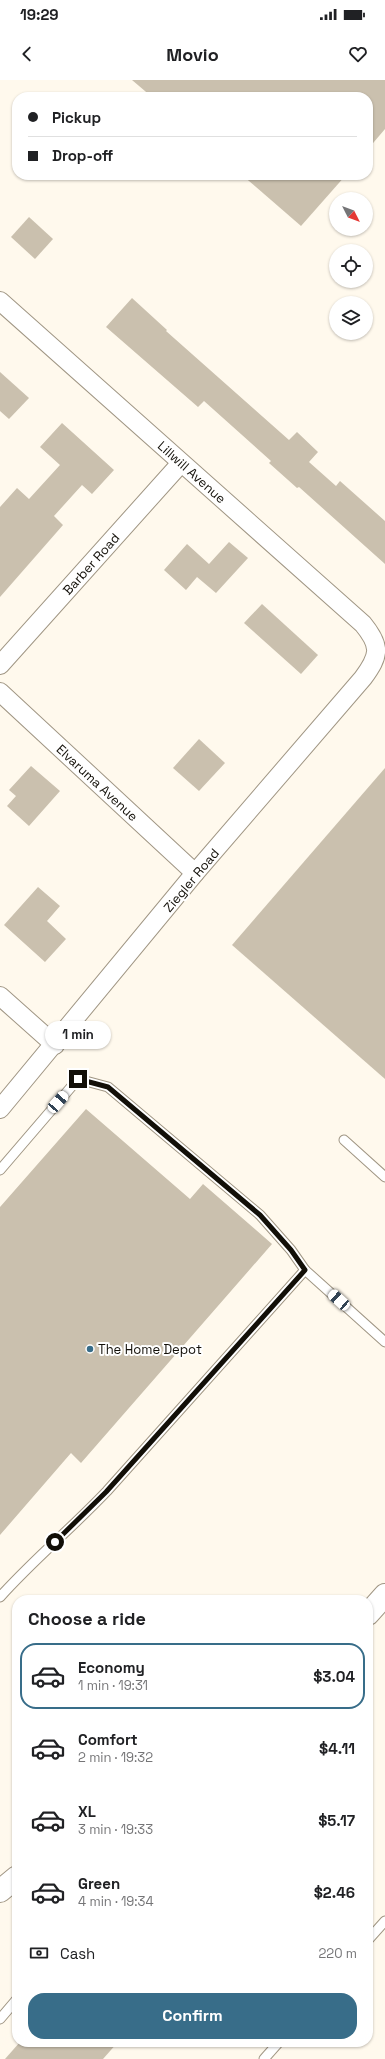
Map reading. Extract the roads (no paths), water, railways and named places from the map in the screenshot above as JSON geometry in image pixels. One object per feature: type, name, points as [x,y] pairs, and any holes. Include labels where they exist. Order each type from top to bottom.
[{"type":"street","name":"Lillwill Avenue","points":[[0,301],[363,624],[372,636],[378,649]]},
{"type":"street","name":"Barber Road","points":[[0,665],[181,463]]},
{"type":"street","name":"Ziegler Road","points":[[0,1110],[196,873],[363,678],[373,665],[378,649]]},
{"type":"street","name":"Elvaruma Avenue","points":[[0,692],[196,873]]},
{"type":"street","points":[[0,996],[55,1044]]},
{"type":"street","points":[[373,1608],[385,1595]]},
{"type":"lane","points":[[0,1170],[78,1079],[108,1087],[260,1215],[291,1250],[305,1270],[385,1342]]},
{"type":"lane","points":[[344,1140],[385,1177]]},
{"type":"lane","points":[[0,1597],[21,1573],[87,1512],[106,1492],[305,1270]]},
{"type":"lane","points":[[373,1934],[385,1921]]},
{"type":"lane","points":[[0,2020],[12,2005]]},
{"type":"lane","points":[[264,2059],[275,2047]]},
{"type":"place","name":"The Home Depot","points":[[90,1349]]}]
